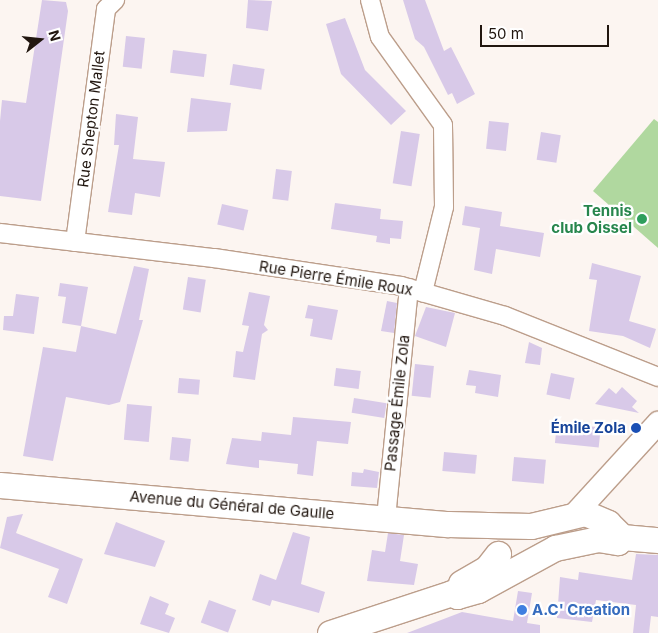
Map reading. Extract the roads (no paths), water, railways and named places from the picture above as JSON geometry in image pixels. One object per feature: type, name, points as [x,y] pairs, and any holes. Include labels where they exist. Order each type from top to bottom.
[{"type":"main road","name":"Avenue du Général de Gaulle","points":[[0,485],[465,524],[515,526],[549,523],[574,515],[593,514],[607,532]]},
{"type":"main road","points":[[465,524],[504,557]]},
{"type":"main road","points":[[504,557],[502,534],[515,526]]},
{"type":"main road","name":"Avenue du Général de Gaulle","points":[[330,633],[452,593],[456,596],[478,590],[504,557],[556,548],[607,532],[658,540]]},
{"type":"street","name":"Rue Shepton Mallet","points":[[75,242],[106,9],[114,0]]},
{"type":"street","name":"Passage Émile Zola","points":[[370,0],[380,37],[443,125],[444,207],[416,290],[386,518]]},
{"type":"street","name":"Rue Pierre Émile Roux","points":[[0,233],[416,290],[505,316],[658,377]]},
{"type":"street","points":[[574,515],[601,490],[658,423]]},
{"type":"street","points":[[601,490],[607,532]]},
{"type":"place","name":"Tennis club Oissel","points":[[642,219]]},
{"type":"place","name":"Émile Zola","points":[[636,428]]},
{"type":"place","name":"A.C' Creation","points":[[522,610]]}]
